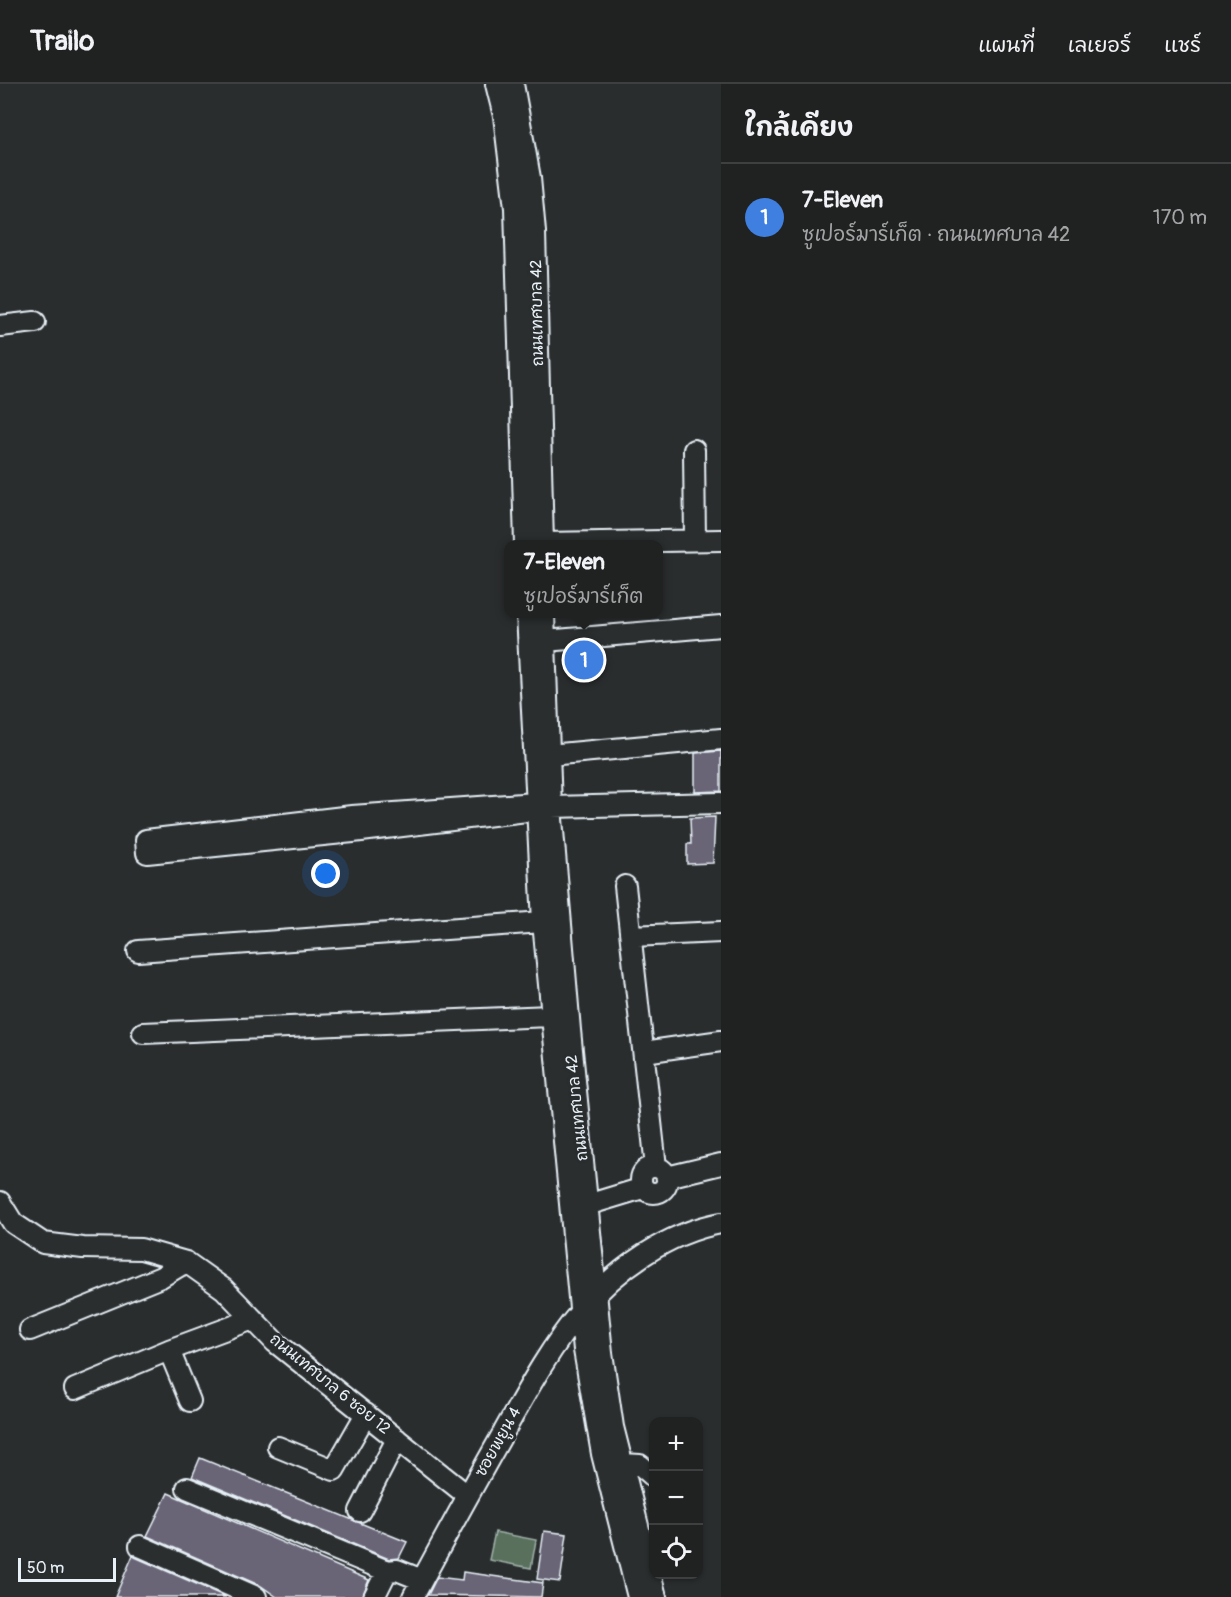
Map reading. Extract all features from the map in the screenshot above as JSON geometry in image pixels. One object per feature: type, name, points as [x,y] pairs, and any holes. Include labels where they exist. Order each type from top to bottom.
[{"type":"street","name":"ถนนเทศบาล 42","points":[[496,84],[507,135],[515,208],[537,540]]},
{"type":"street","name":"ถนนเทศบาล 42","points":[[513,84],[530,178],[535,232],[537,540]]},
{"type":"street","points":[[0,326],[35,322]]},
{"type":"street","points":[[694,450],[695,540]]},
{"type":"street","points":[[663,541],[721,540]]},
{"type":"street","name":"ถนนเทศบาล 42","points":[[527,618],[540,806],[543,922],[580,1311],[591,1402],[638,1597]]},
{"type":"street","name":"ถนนเทศบาล 42","points":[[544,618],[549,755],[540,806],[606,1386],[623,1464],[657,1583]]},
{"type":"street","points":[[545,642],[721,626]]},
{"type":"street","points":[[549,755],[721,739]]},
{"type":"street","points":[[262,834],[146,840],[147,853],[262,834],[540,806],[721,803]]},
{"type":"street","points":[[625,886],[644,1052],[652,1177]]},
{"type":"street","points":[[138,951],[543,922]]},
{"type":"street","points":[[631,936],[721,932]]},
{"type":"street","points":[[143,1033],[551,1016]]},
{"type":"street","points":[[644,1052],[721,1041]]},
{"type":"street","points":[[586,1197],[652,1177],[721,1164]]},
{"type":"street","name":"ถนนเทศบาล 6 ซอย 12","points":[[0,1203],[13,1223],[43,1243],[83,1248],[141,1249],[186,1262],[224,1288],[275,1342],[468,1496]]},
{"type":"street","name":"ซอยพยูน 4","points":[[417,1590],[527,1391],[580,1311],[646,1253],[668,1239],[700,1227],[721,1223]]},
{"type":"street","points":[[30,1330],[161,1277],[186,1262]]},
{"type":"street","points":[[75,1389],[169,1350],[253,1319]]},
{"type":"street","points":[[169,1350],[190,1401]]},
{"type":"street","points":[[278,1447],[334,1470],[366,1414]]},
{"type":"street","points":[[360,1511],[397,1439]]},
{"type":"street","points":[[623,1464],[640,1465],[649,1473]]},
{"type":"street","points":[[188,1488],[387,1571],[392,1581],[417,1590]]},
{"type":"street","points":[[140,1546],[255,1597]]},
{"type":"street","points":[[374,1597],[387,1571]]},
{"type":"green space","points":[[495,1532],[536,1540],[531,1568],[489,1560]]},
{"type":"building","points":[[721,751],[721,791],[695,792],[695,753]]},
{"type":"building","points":[[715,817],[713,863],[687,864],[687,844],[691,844],[690,818]]},
{"type":"building","points":[[200,1458],[407,1542],[399,1558],[389,1559],[192,1477]]},
{"type":"building","points":[[168,1493],[369,1580],[362,1597],[277,1597],[261,1586],[147,1536]]},
{"type":"building","points":[[544,1531],[567,1534],[560,1582],[537,1579]]},
{"type":"building","points":[[133,1555],[135,1557],[226,1597],[115,1597]]},
{"type":"building","points":[[463,1572],[543,1583],[541,1597],[428,1595],[437,1577],[462,1580]]},
{"type":"place","name":"7-Eleven","points":[[584,660]]}]
